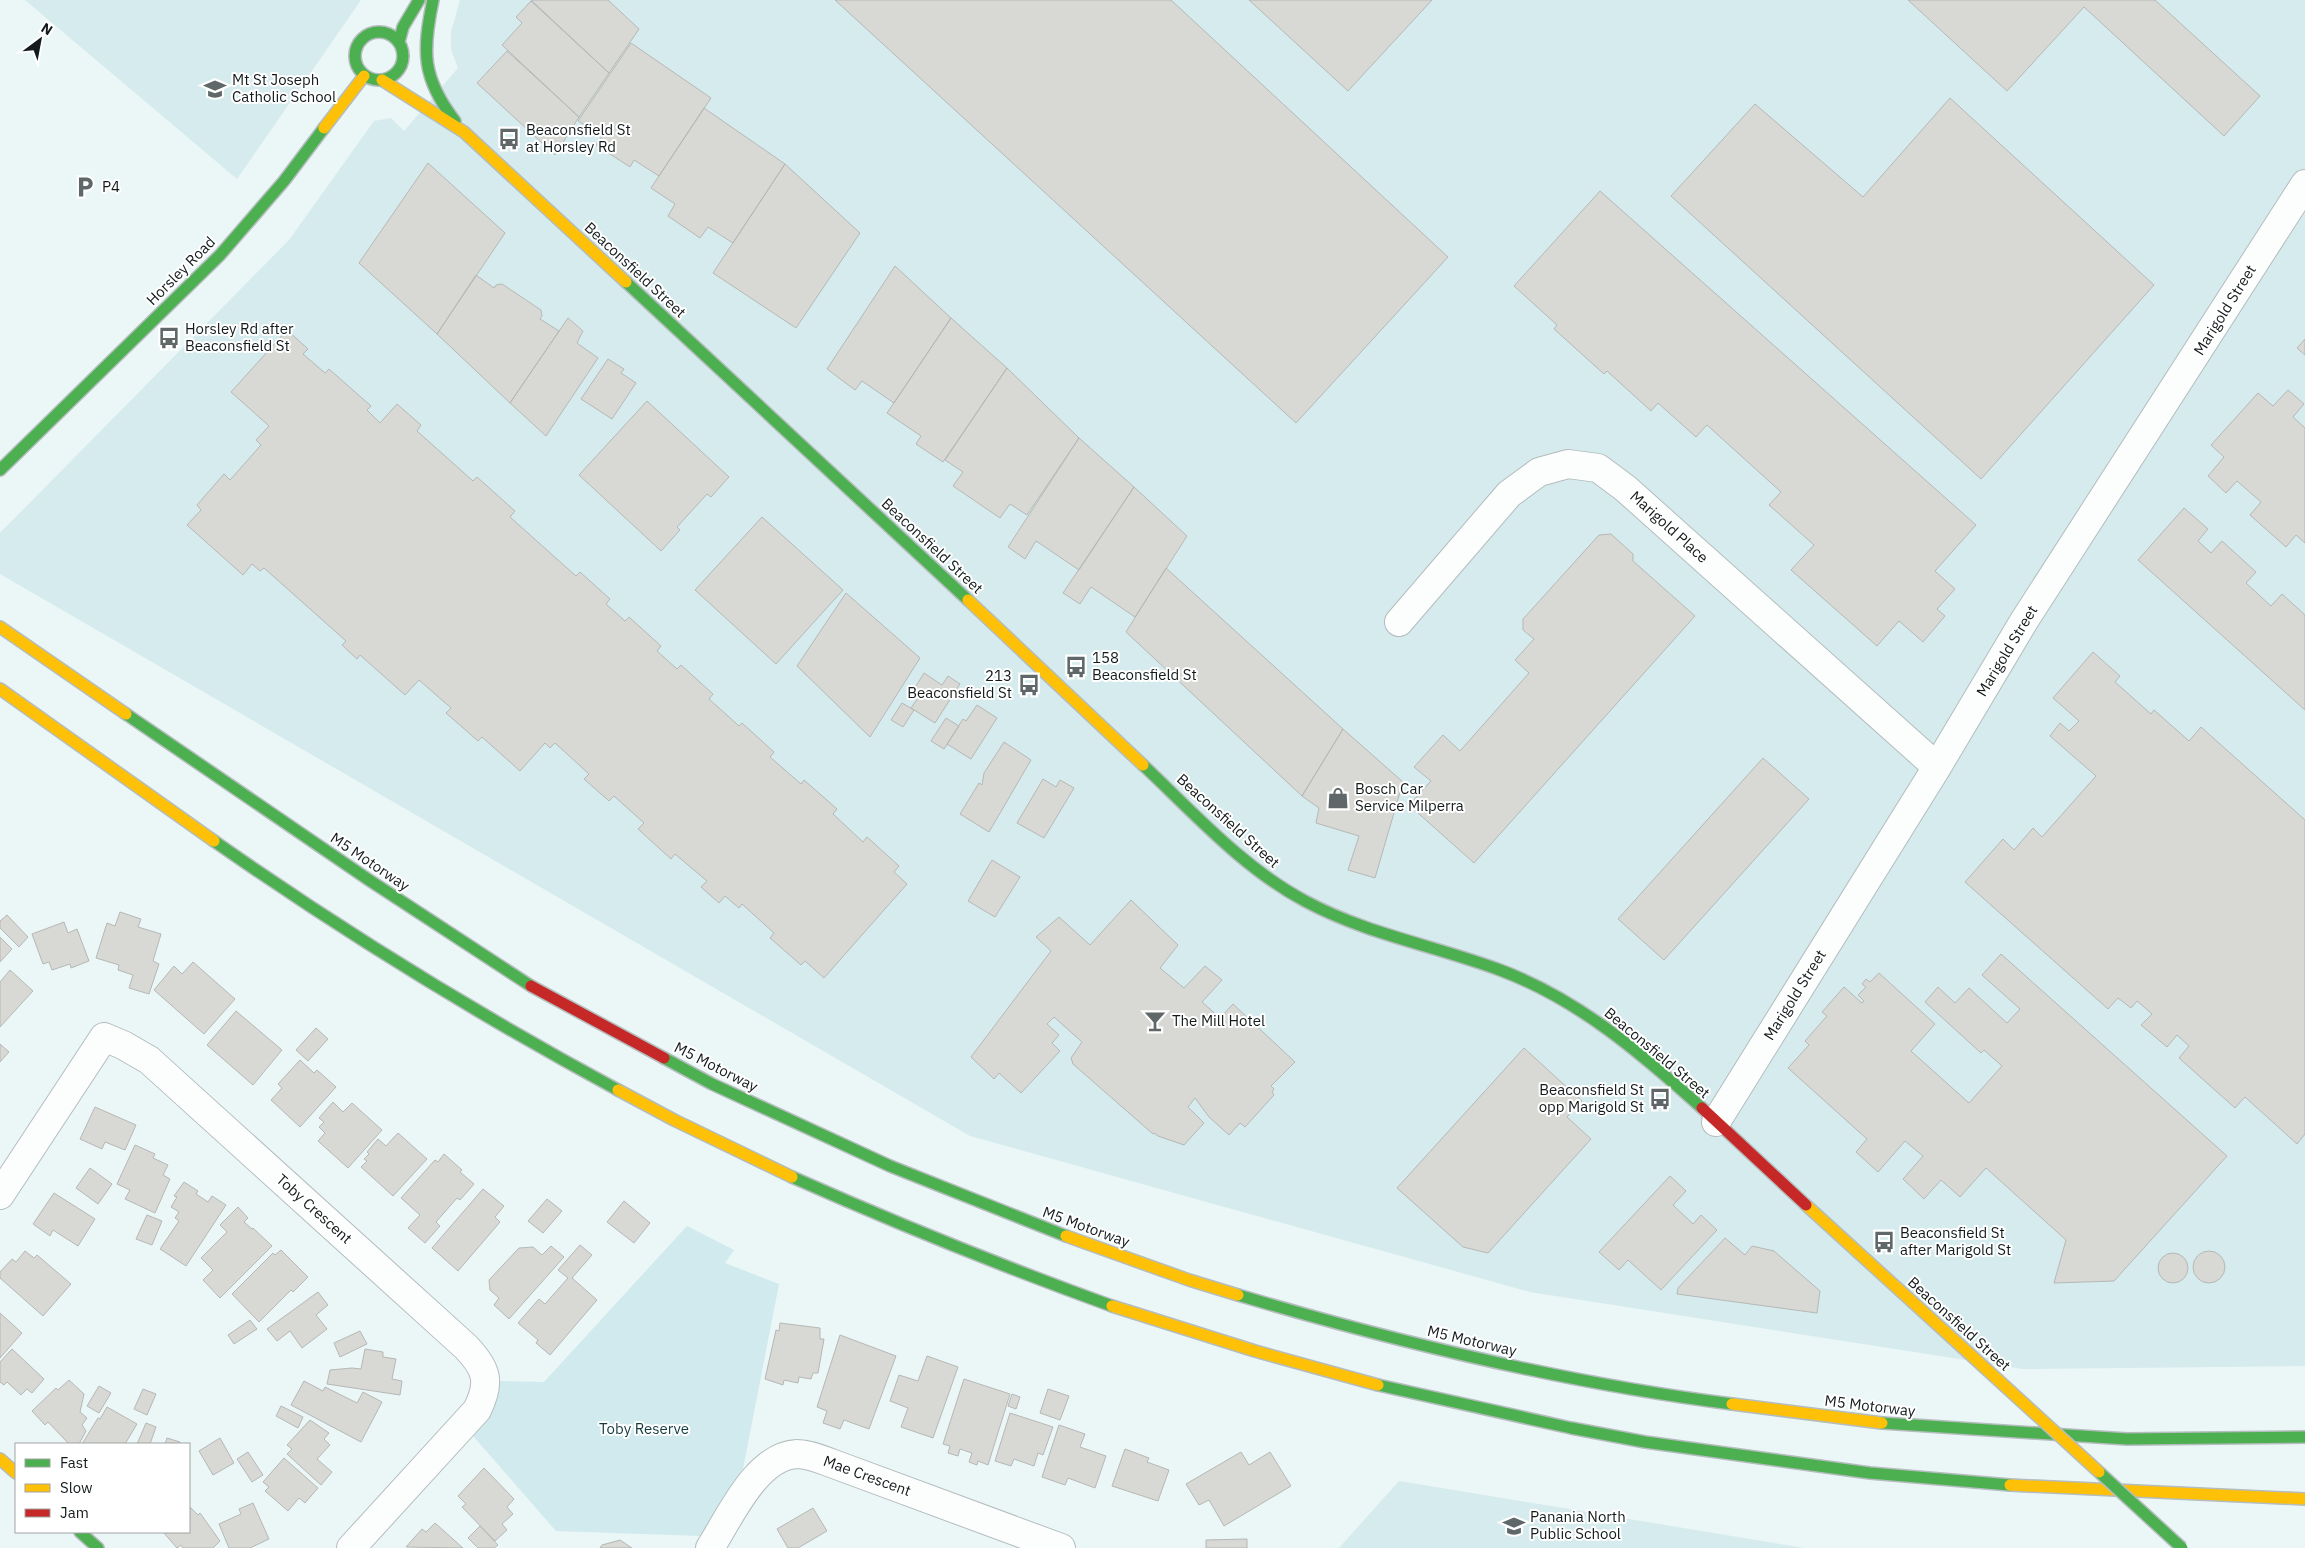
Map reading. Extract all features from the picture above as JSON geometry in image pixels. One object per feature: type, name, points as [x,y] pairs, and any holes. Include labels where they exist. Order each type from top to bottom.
[{"type":"main road","points":[[398,42],[403,27],[419,0]]},
{"type":"main road","points":[[433,0],[426,45],[426,65],[430,82],[438,98],[464,132]]},
{"type":"main road","points":[[403,54],[398,71],[388,79],[376,80],[364,76],[356,64],[355,50],[362,38],[378,28],[398,42],[403,54],[430,82]]},
{"type":"main road","name":"Horsley Road","points":[[0,470],[220,255],[284,181],[364,76]]},
{"type":"main road","name":"Beaconsfield Street","points":[[382,80],[464,132],[802,445],[1239,855],[1266,876],[1312,905],[1351,922],[1491,966],[1562,998],[1600,1023],[1642,1056],[1716,1122],[2182,1548]]},
{"type":"main road","name":"M5 Motorway","points":[[0,627],[369,880],[537,990],[712,1084],[890,1166],[1042,1228],[1189,1280],[1337,1324],[1482,1360],[1684,1398],[1905,1426],[2127,1439],[2305,1437]]},
{"type":"main road","points":[[0,690],[368,944],[568,1063],[684,1124],[810,1186],[922,1234],[1061,1288],[1178,1327],[1308,1367],[1443,1400],[1638,1441],[1830,1468],[2000,1484],[2305,1499]]},
{"type":"main road","points":[[0,1459],[15,1472]]},
{"type":"main road","points":[[81,1533],[98,1548]]},
{"type":"street","name":"Marigold Street","points":[[1716,1122],[1937,767],[2024,621],[2305,184]]},
{"type":"street","name":"Marigold Place","points":[[1399,622],[1510,494],[1531,477],[1538,472],[1568,464],[1598,468],[1632,494],[1937,767]]},
{"type":"street","name":"Toby Crescent","points":[[0,1195],[104,1037],[123,1045],[149,1060],[479,1360],[485,1372],[486,1386],[476,1410],[351,1548]]},
{"type":"street","name":"Mae Crescent","points":[[710,1548],[754,1478],[766,1466],[781,1458],[797,1454],[812,1456],[1061,1548]]},
{"type":"shaded area","name":"Mt St Joseph Catholic School","points":[[25,0],[361,0],[237,179]]},
{"type":"shaded area","points":[[460,0],[2305,0],[2305,1366],[2023,1369],[1530,1292],[970,1136],[0,574],[0,533],[289,240],[374,121],[391,118],[404,131],[458,68],[451,49],[451,32]]},
{"type":"shaded area","name":"Panania North Public School","points":[[1399,1481],[1478,1494],[1804,1548],[1339,1548]]},
{"type":"green space","name":"Toby Reserve","points":[[687,1226],[734,1250],[725,1263],[779,1284],[743,1469],[701,1536],[556,1531],[473,1436],[492,1411],[498,1397],[500,1381],[544,1382]]},
{"type":"building","points":[[531,0],[608,0],[639,29],[609,73]]},
{"type":"building","points":[[835,0],[1171,0],[1448,257],[1296,423]]},
{"type":"building","points":[[1249,0],[1432,0],[1348,91]]},
{"type":"building","points":[[1908,0],[2155,0],[2260,96],[2224,136],[2084,7],[2007,91]]},
{"type":"building","points":[[531,1],[609,73],[579,117],[502,45],[522,23],[516,17]]},
{"type":"building","points":[[631,43],[711,98],[659,176],[634,160],[630,167],[596,145],[602,136],[578,121]]},
{"type":"building","points":[[507,51],[579,117],[555,155],[477,83]]},
{"type":"building","points":[[1950,98],[2154,285],[1981,479],[1671,196],[1755,104],[1863,197]]},
{"type":"building","points":[[704,108],[785,164],[733,243],[708,227],[700,238],[668,216],[675,204],[651,188]]},
{"type":"building","points":[[428,163],[505,233],[437,334],[359,263]]},
{"type":"building","points":[[785,164],[860,233],[796,328],[713,273]]},
{"type":"building","points":[[1600,191],[1976,525],[1935,571],[1955,589],[1937,609],[1945,616],[1923,642],[1899,621],[1877,646],[1791,570],[1814,545],[1769,505],[1781,492],[1707,425],[1696,437],[1658,403],[1651,411],[1607,371],[1604,374],[1554,329],[1557,325],[1514,286]]},
{"type":"building","points":[[895,266],[951,318],[894,403],[862,381],[855,390],[827,369]]},
{"type":"building","points":[[476,275],[494,288],[496,285],[502,284],[541,310],[542,316],[540,319],[559,331],[510,403],[437,334]]},
{"type":"building","points":[[568,318],[583,331],[577,343],[598,358],[546,436],[510,403]]},
{"type":"building","points":[[951,318],[1007,368],[943,462],[916,444],[921,436],[887,413]]},
{"type":"building","points":[[287,330],[308,349],[303,354],[325,373],[329,369],[371,406],[367,410],[380,423],[397,404],[421,425],[417,431],[473,481],[477,477],[515,511],[510,517],[576,576],[580,572],[610,599],[606,604],[625,621],[629,617],[661,646],[657,651],[677,669],[681,665],[713,694],[709,699],[739,726],[742,723],[774,752],[770,757],[801,784],[804,780],[837,809],[833,814],[863,842],[867,837],[899,866],[894,872],[907,884],[824,978],[805,961],[801,965],[770,938],[774,933],[742,904],[739,908],[725,896],[719,903],[701,887],[707,881],[675,854],[671,859],[638,829],[644,823],[614,796],[609,801],[584,779],[589,774],[555,743],[550,748],[545,743],[520,771],[482,737],[478,741],[446,713],[451,708],[419,680],[405,695],[360,655],[357,659],[342,645],[346,641],[264,568],[260,571],[252,564],[243,575],[187,525],[201,510],[197,505],[224,474],[230,480],[261,445],[256,440],[269,426],[231,392]]},
{"type":"building","points":[[2305,339],[2305,355],[2297,348]]},
{"type":"building","points":[[608,359],[624,369],[621,373],[636,383],[612,419],[581,399]]},
{"type":"building","points":[[1007,368],[1079,438],[1027,515],[1010,504],[1000,518],[953,486],[963,472],[945,460]]},
{"type":"building","points":[[2288,390],[2304,404],[2293,417],[2305,428],[2305,543],[2296,535],[2286,547],[2250,515],[2261,502],[2237,481],[2226,493],[2208,476],[2224,457],[2211,445],[2258,393],[2273,406]]},
{"type":"building","points":[[647,401],[729,477],[711,497],[707,494],[677,527],[680,530],[661,551],[579,475]]},
{"type":"building","points":[[1079,438],[1134,487],[1079,570],[1036,541],[1025,559],[1008,547]]},
{"type":"building","points":[[1134,487],[1187,536],[1135,617],[1091,587],[1080,604],[1063,593]]},
{"type":"building","points":[[2184,508],[2208,529],[2198,541],[2211,553],[2222,541],[2256,572],[2246,583],[2271,606],[2282,594],[2305,615],[2305,710],[2138,560]]},
{"type":"building","points":[[762,517],[843,590],[776,664],[695,590]]},
{"type":"building","points":[[1611,534],[1633,554],[1633,561],[1695,616],[1474,863],[1409,805],[1431,781],[1414,767],[1443,735],[1460,751],[1529,673],[1515,660],[1534,639],[1523,630],[1523,619],[1599,535]]},
{"type":"building","points":[[1166,568],[1343,729],[1302,796],[1126,632]]},
{"type":"building","points":[[846,593],[920,658],[870,737],[797,666]]},
{"type":"building","points":[[2093,652],[2120,676],[2115,682],[2151,714],[2154,710],[2189,741],[2201,727],[2305,820],[2305,1134],[2297,1144],[2245,1097],[2235,1108],[2179,1058],[2189,1046],[2177,1035],[2167,1047],[2141,1025],[2152,1014],[2137,1001],[2131,1008],[2118,998],[2108,1009],[1965,882],[2003,839],[2014,850],[2033,828],[2042,837],[2096,776],[2050,736],[2060,723],[2069,731],[2079,721],[2053,698]]},
{"type":"building","points":[[924,673],[942,685],[948,676],[960,684],[935,723],[911,708],[918,698],[911,694]]},
{"type":"building","points":[[902,703],[914,710],[903,727],[891,720]]},
{"type":"building","points":[[977,705],[997,718],[971,759],[947,744],[963,719],[966,721]]},
{"type":"building","points":[[946,718],[959,726],[944,749],[931,741]]},
{"type":"building","points":[[1343,729],[1403,782],[1375,878],[1348,870],[1359,836],[1316,823],[1319,808],[1302,796]]},
{"type":"building","points":[[1004,742],[1031,760],[989,832],[960,814],[979,783],[982,785],[984,773]]},
{"type":"building","points":[[1763,758],[1809,799],[1664,960],[1618,919]]},
{"type":"building","points":[[1043,779],[1056,787],[1060,780],[1074,788],[1044,838],[1017,823]]},
{"type":"building","points":[[992,860],[1020,877],[995,917],[968,901]]},
{"type":"building","name":"The Mill Hotel","points":[[1131,900],[1178,945],[1160,968],[1184,988],[1205,966],[1222,980],[1202,1002],[1220,1018],[1233,1004],[1295,1062],[1271,1086],[1274,1089],[1272,1092],[1274,1095],[1245,1127],[1240,1123],[1229,1135],[1209,1117],[1195,1098],[1188,1107],[1204,1123],[1184,1145],[1153,1134],[1073,1064],[1071,1058],[1082,1042],[1054,1017],[1047,1024],[1059,1035],[1052,1043],[1060,1051],[1021,1093],[999,1073],[994,1079],[971,1057],[1051,951],[1036,937],[1059,917],[1090,945]]},
{"type":"building","points":[[120,912],[141,919],[138,927],[161,934],[153,961],[159,964],[149,994],[129,988],[133,975],[118,970],[119,965],[96,958],[107,923],[115,926]]},
{"type":"building","points":[[7,915],[28,937],[19,947],[0,928],[0,921]]},
{"type":"building","points":[[64,922],[68,933],[77,929],[89,961],[71,968],[70,964],[52,970],[49,962],[43,964],[32,934]]},
{"type":"building","points":[[0,937],[12,949],[0,962]]},
{"type":"building","points":[[2001,954],[2227,1156],[2114,1281],[2054,1283],[2066,1240],[1986,1168],[1960,1197],[1941,1180],[1924,1199],[1903,1179],[1923,1156],[1905,1141],[1878,1172],[1856,1152],[1867,1139],[1788,1068],[1809,1045],[1805,1041],[1827,1016],[1822,1012],[1844,987],[1862,1003],[1864,1001],[1858,995],[1866,987],[1862,984],[1866,979],[1870,982],[1879,973],[1935,1024],[1911,1051],[1969,1103],[2002,1066],[1984,1050],[1981,1053],[1925,1002],[1938,987],[1955,1003],[1969,988],[2007,1023],[2020,1009],[1982,975]]},
{"type":"building","points":[[193,962],[235,999],[204,1034],[154,990],[174,966],[182,974]]},
{"type":"building","points":[[10,970],[33,991],[0,1027],[0,982]]},
{"type":"building","points":[[236,1011],[282,1050],[253,1085],[207,1045]]},
{"type":"building","points":[[316,1028],[328,1039],[308,1061],[296,1050]]},
{"type":"building","points":[[0,1044],[9,1052],[0,1062]]},
{"type":"building","points":[[1524,1048],[1582,1101],[1567,1117],[1591,1139],[1488,1253],[1463,1247],[1397,1188]]},
{"type":"building","points":[[300,1060],[314,1073],[317,1070],[336,1087],[300,1127],[271,1100],[282,1088],[278,1084]]},
{"type":"building","points":[[333,1102],[343,1112],[352,1103],[382,1130],[348,1168],[318,1141],[325,1133],[319,1127],[324,1122],[319,1118]]},
{"type":"building","points":[[95,1107],[136,1125],[125,1150],[105,1142],[102,1149],[80,1139]]},
{"type":"building","points":[[398,1133],[427,1159],[393,1196],[361,1167],[367,1161],[364,1159],[369,1154],[367,1152],[378,1139],[386,1146]]},
{"type":"building","points":[[135,1145],[155,1154],[153,1158],[168,1165],[163,1175],[170,1179],[155,1213],[125,1199],[130,1190],[117,1184]]},
{"type":"building","points":[[444,1154],[474,1184],[460,1200],[457,1198],[436,1222],[440,1226],[425,1243],[408,1228],[420,1215],[401,1198],[435,1160],[438,1162]]},
{"type":"building","points":[[90,1168],[112,1184],[98,1204],[76,1188]]},
{"type":"building","points":[[1670,1176],[1686,1191],[1673,1205],[1693,1224],[1701,1215],[1717,1230],[1661,1290],[1628,1260],[1619,1270],[1599,1252]]},
{"type":"building","points":[[184,1182],[198,1191],[196,1194],[208,1202],[212,1196],[226,1205],[186,1266],[160,1249],[179,1221],[175,1218],[179,1212],[171,1207],[177,1197],[174,1196]]},
{"type":"building","points":[[483,1189],[504,1206],[495,1217],[500,1222],[458,1271],[432,1248]]},
{"type":"building","points":[[54,1193],[95,1219],[78,1246],[53,1230],[50,1236],[33,1224]]},
{"type":"building","points":[[547,1199],[562,1211],[543,1233],[528,1221]]},
{"type":"building","points":[[624,1201],[650,1223],[634,1243],[607,1222]]},
{"type":"building","points":[[238,1207],[248,1218],[244,1222],[272,1246],[220,1298],[203,1280],[213,1270],[201,1258],[227,1232],[220,1225]]},
{"type":"building","points":[[147,1215],[162,1221],[152,1245],[136,1239]]},
{"type":"building","points":[[1725,1238],[1745,1255],[1752,1246],[1774,1251],[1820,1291],[1817,1313],[1677,1294],[1678,1288]]},
{"type":"building","points":[[580,1245],[592,1255],[572,1278],[597,1300],[550,1355],[536,1343],[538,1340],[518,1323],[539,1299],[545,1304],[568,1278],[558,1270]]},
{"type":"building","points":[[551,1246],[564,1257],[509,1319],[494,1305],[499,1298],[490,1290],[489,1280],[519,1248],[533,1247],[542,1255]]},
{"type":"building","points":[[281,1250],[308,1277],[293,1292],[291,1290],[259,1322],[232,1294],[273,1253],[275,1255]]},
{"type":"building","points":[[25,1251],[34,1258],[37,1255],[71,1284],[43,1316],[0,1278],[0,1272],[12,1259],[16,1262]]},
{"type":"building","points":[[2209,1251],[2220,1256],[2225,1267],[2220,1278],[2209,1283],[2198,1278],[2193,1267],[2198,1256]]},
{"type":"building","points":[[2173,1253],[2184,1257],[2188,1268],[2184,1279],[2173,1283],[2162,1279],[2158,1268],[2162,1257]]},
{"type":"building","points":[[318,1292],[328,1305],[316,1315],[327,1329],[302,1348],[290,1331],[277,1341],[267,1329]]},
{"type":"building","points":[[0,1313],[22,1333],[0,1358]]},
{"type":"building","points":[[250,1320],[257,1329],[234,1344],[228,1335]]},
{"type":"building","points":[[780,1323],[820,1328],[820,1339],[824,1339],[818,1373],[813,1373],[811,1379],[799,1377],[798,1383],[784,1380],[783,1385],[765,1379],[776,1330],[779,1331]]},
{"type":"building","points":[[360,1331],[367,1344],[340,1357],[334,1343]]},
{"type":"building","points":[[840,1335],[896,1356],[869,1429],[844,1420],[840,1429],[823,1423],[827,1411],[817,1407]]},
{"type":"building","points":[[12,1349],[44,1379],[32,1393],[27,1389],[21,1395],[7,1382],[4,1385],[0,1382],[0,1362]]},
{"type":"building","points":[[365,1349],[383,1352],[383,1357],[396,1359],[392,1379],[402,1381],[400,1395],[327,1384],[330,1370],[361,1369]]},
{"type":"building","points":[[927,1356],[958,1367],[933,1438],[901,1427],[908,1408],[890,1401],[899,1375],[918,1381]]},
{"type":"building","points":[[964,1379],[1010,1394],[988,1465],[978,1461],[977,1465],[969,1462],[972,1453],[960,1449],[958,1456],[948,1453],[950,1446],[943,1444]]},
{"type":"building","points":[[69,1380],[84,1394],[80,1412],[87,1418],[82,1425],[86,1431],[80,1443],[68,1443],[48,1422],[45,1425],[32,1411],[56,1388],[58,1390]]},
{"type":"building","points":[[304,1381],[323,1391],[325,1387],[357,1403],[363,1392],[382,1402],[361,1442],[291,1405]]},
{"type":"building","points":[[99,1386],[111,1393],[99,1413],[87,1406]]},
{"type":"building","points":[[143,1389],[156,1394],[147,1415],[134,1409]]},
{"type":"building","points":[[1048,1389],[1069,1396],[1060,1420],[1040,1413]]},
{"type":"building","points":[[1012,1394],[1020,1397],[1016,1409],[1008,1406]]},
{"type":"building","points":[[281,1406],[303,1417],[298,1428],[276,1416]]},
{"type":"building","points":[[107,1407],[137,1424],[126,1443],[83,1443],[98,1418],[100,1419]]},
{"type":"building","points":[[1010,1413],[1053,1427],[1043,1455],[1038,1453],[1034,1466],[1014,1459],[1011,1466],[995,1461]]},
{"type":"building","points":[[310,1420],[329,1433],[324,1439],[330,1445],[317,1459],[332,1472],[321,1485],[287,1454],[292,1449],[287,1445]]},
{"type":"building","points":[[146,1423],[156,1427],[150,1443],[137,1443]]},
{"type":"building","points":[[1059,1425],[1085,1434],[1080,1447],[1106,1456],[1095,1488],[1068,1478],[1065,1485],[1042,1477]]},
{"type":"building","points":[[167,1438],[180,1442],[180,1443],[165,1443]]},
{"type":"building","points":[[220,1438],[234,1463],[213,1475],[199,1451]]},
{"type":"building","points":[[1125,1449],[1149,1458],[1147,1462],[1169,1470],[1158,1501],[1112,1486]]},
{"type":"building","points":[[248,1452],[263,1475],[252,1482],[237,1459]]},
{"type":"building","points":[[1241,1452],[1249,1465],[1270,1452],[1291,1486],[1224,1526],[1209,1500],[1199,1505],[1186,1484]]},
{"type":"building","points":[[284,1458],[318,1488],[305,1503],[299,1498],[288,1511],[265,1491],[269,1487],[263,1482]]},
{"type":"building","points":[[484,1468],[514,1499],[507,1507],[513,1514],[502,1524],[507,1530],[495,1541],[462,1507],[466,1504],[458,1496]]},
{"type":"building","points":[[253,1503],[269,1539],[250,1548],[229,1548],[219,1524],[241,1514],[239,1509]]},
{"type":"building","points":[[190,1507],[198,1515],[200,1513],[220,1541],[213,1548],[183,1548],[181,1545],[177,1548],[164,1533],[190,1533]]},
{"type":"building","points":[[813,1508],[827,1531],[798,1548],[788,1548],[777,1529]]},
{"type":"building","points":[[435,1523],[463,1548],[406,1547],[422,1529],[426,1532]]},
{"type":"building","points":[[480,1526],[498,1545],[494,1548],[478,1548],[468,1538]]},
{"type":"building","points":[[1247,1539],[1247,1548],[1206,1548],[1206,1540]]},
{"type":"building","points":[[620,1540],[632,1548],[600,1548],[602,1545]]},
{"type":"traffic: fast","points":[[399,42],[403,27],[419,0]]},
{"type":"traffic: fast","points":[[433,0],[427,35],[426,50],[428,64],[436,91],[455,121]]},
{"type":"traffic: fast","points":[[374,32],[384,32],[396,39],[403,51],[403,56],[403,61],[396,73],[384,80],[374,80],[366,76],[359,69],[355,61],[355,51],[359,43],[366,36],[374,32]]},
{"type":"traffic: fast","points":[[0,470],[220,255],[284,181],[324,128]]},
{"type":"traffic: fast","points":[[626,282],[968,600]]},
{"type":"traffic: fast","points":[[126,714],[369,880],[531,986]]},
{"type":"traffic: fast","points":[[1143,765],[1220,839],[1282,888],[1305,901],[1352,922],[1476,961],[1529,982],[1556,996],[1607,1029],[1632,1048],[1702,1108]]},
{"type":"traffic: fast","points":[[214,841],[312,908],[413,972],[566,1062],[618,1090]]},
{"type":"traffic: fast","points":[[664,1058],[712,1084],[890,1166],[1066,1236]]},
{"type":"traffic: fast","points":[[792,1177],[951,1244],[1112,1306]]},
{"type":"traffic: fast","points":[[1238,1295],[1299,1313],[1483,1360],[1607,1385],[1732,1404]]},
{"type":"traffic: fast","points":[[1378,1385],[1571,1428],[1645,1442],[1870,1473],[2010,1485]]},
{"type":"traffic: fast","points":[[1882,1423],[2127,1439],[2305,1437]]},
{"type":"traffic: fast","points":[[2099,1472],[2182,1548]]},
{"type":"traffic: fast","points":[[81,1533],[98,1548]]},
{"type":"traffic: slow","points":[[324,128],[364,76]]},
{"type":"traffic: slow","points":[[382,80],[464,132],[626,282]]},
{"type":"traffic: slow","points":[[968,600],[1143,765]]},
{"type":"traffic: slow","points":[[0,627],[126,714]]},
{"type":"traffic: slow","points":[[0,689],[214,841]]},
{"type":"traffic: slow","points":[[618,1090],[674,1120],[792,1177]]},
{"type":"traffic: slow","points":[[1806,1205],[1962,1347]]},
{"type":"traffic: slow","points":[[1066,1236],[1189,1280],[1238,1295]]},
{"type":"traffic: slow","points":[[1112,1306],[1255,1351],[1378,1385]]},
{"type":"traffic: slow","points":[[1962,1347],[2099,1472]]},
{"type":"traffic: slow","points":[[1732,1404],[1882,1423]]},
{"type":"traffic: slow","points":[[0,1459],[15,1472]]},
{"type":"traffic: slow","points":[[2010,1485],[2305,1499]]},
{"type":"traffic: jam","points":[[531,986],[664,1058]]},
{"type":"traffic: jam","points":[[1702,1108],[1806,1205]]},
{"type":"place","name":"Mt St Joseph Catholic School","points":[[215,89]]},
{"type":"place","name":"Beaconsfield St at Horsley Rd","points":[[509,139]]},
{"type":"place","name":"P4","points":[[85,187]]},
{"type":"place","name":"Horsley Rd after Beaconsfield St","points":[[169,338]]},
{"type":"place","name":"158 Beaconsfield St","points":[[1076,667]]},
{"type":"place","name":"213 Beaconsfield St","points":[[1029,685]]},
{"type":"place","name":"Bosch Car Service Milperra","points":[[1338,798]]},
{"type":"place","name":"The Mill Hotel","points":[[1155,1021]]},
{"type":"place","name":"Beaconsfield St opp Marigold St","points":[[1660,1099]]},
{"type":"place","name":"Beaconsfield St after Marigold St","points":[[1884,1242]]},
{"type":"place","name":"Panania North Public School","points":[[1514,1526]]}]
